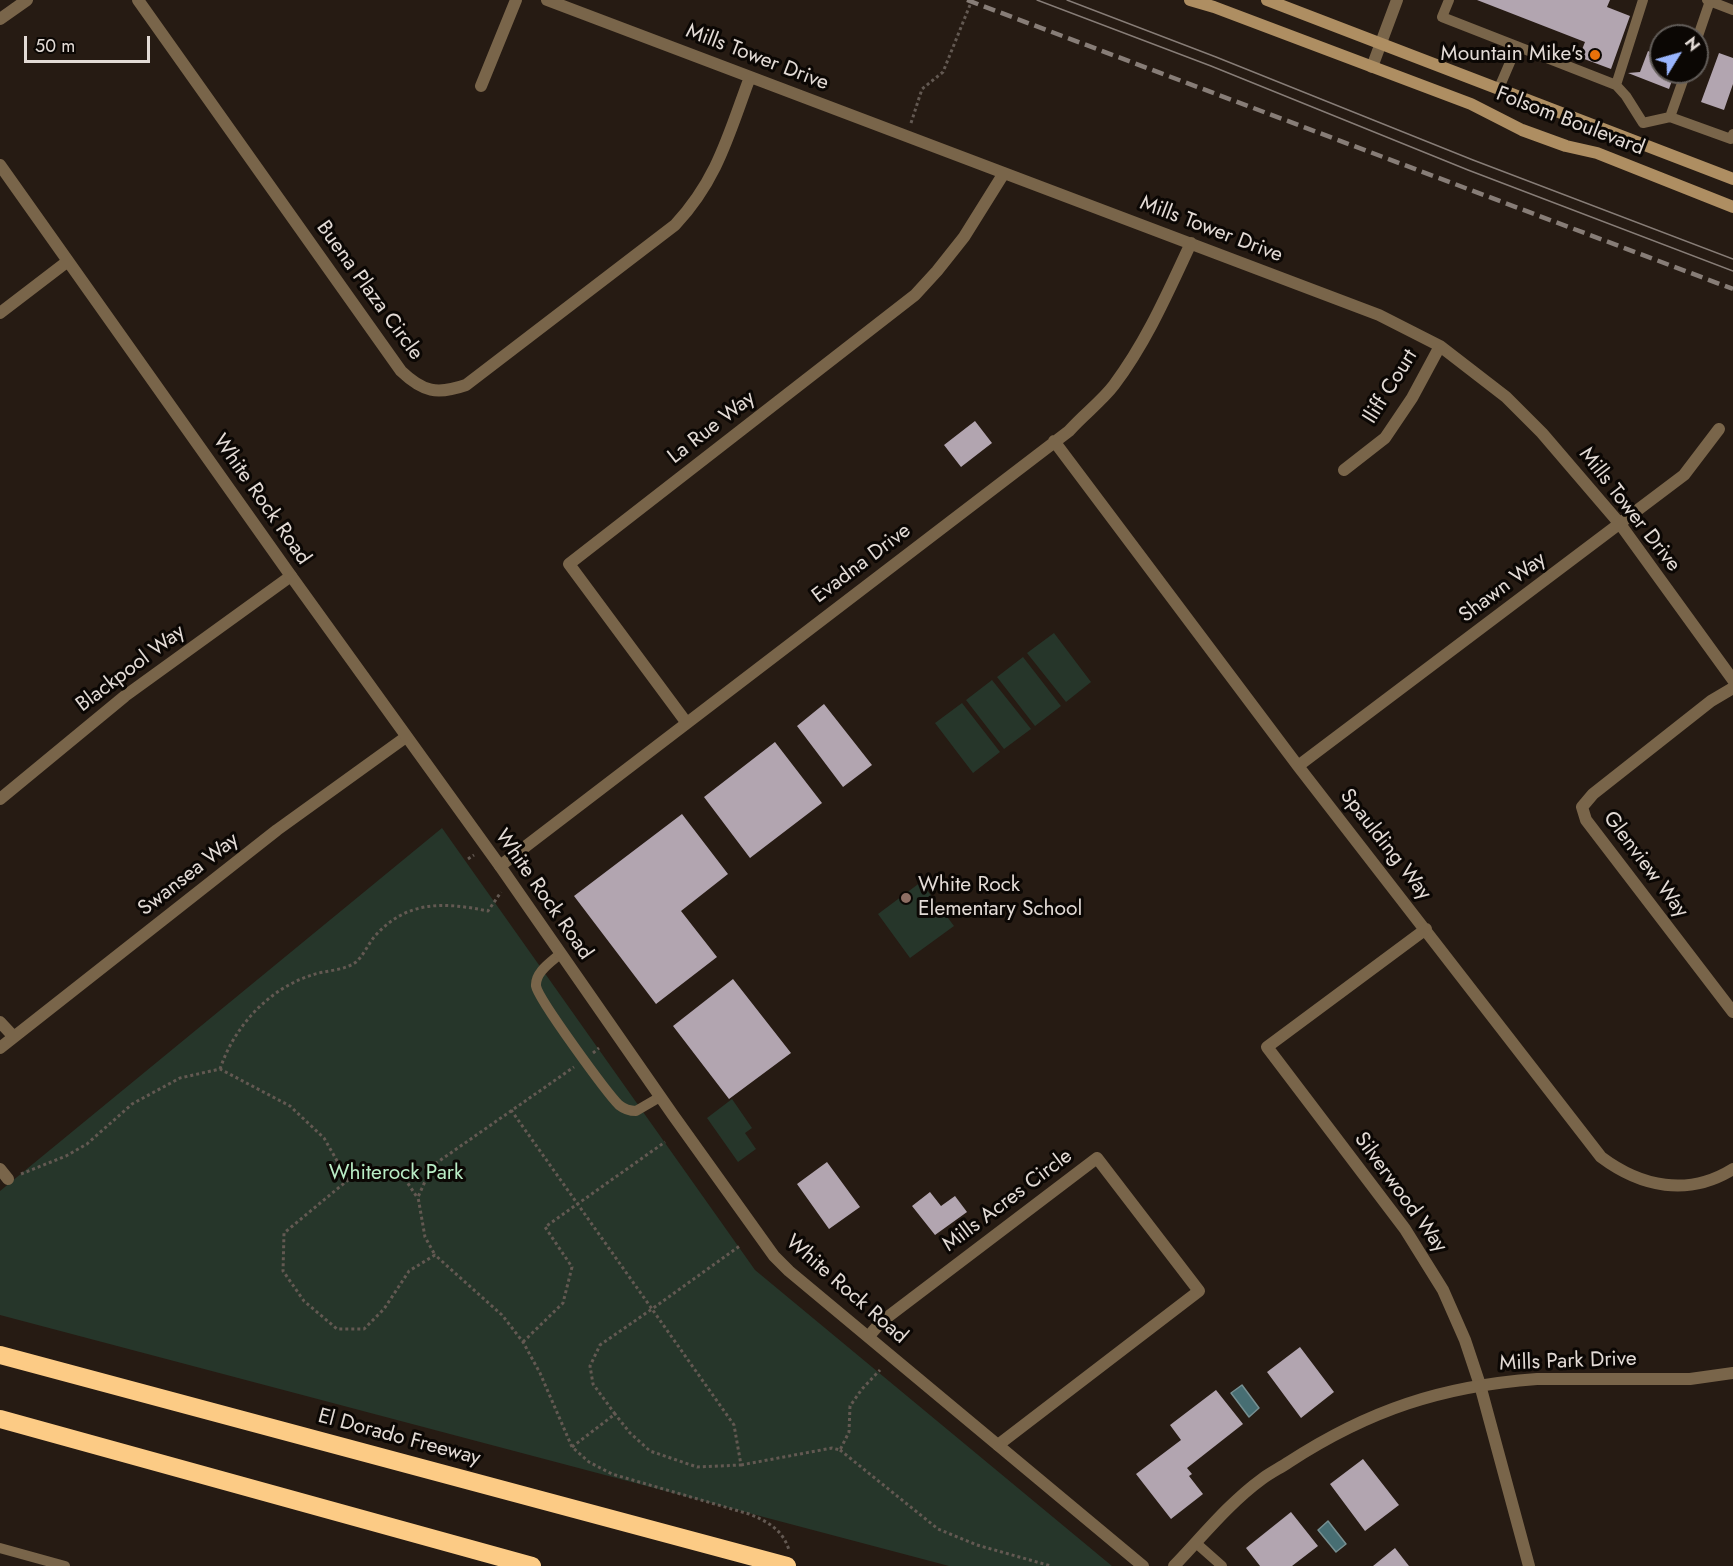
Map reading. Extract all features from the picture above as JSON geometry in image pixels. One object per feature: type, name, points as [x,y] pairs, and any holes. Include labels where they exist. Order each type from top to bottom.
[{"type":"highway","name":"El Dorado Freeway","points":[[0,1355],[788,1559]]},
{"type":"highway","points":[[0,1419],[532,1566]]},
{"type":"main road","name":"Folsom Boulevard","points":[[1190,0],[1471,104],[1522,130],[1566,146],[1597,153],[1733,207]]},
{"type":"main road","name":"Folsom Boulevard","points":[[1267,0],[1733,179]]},
{"type":"street","name":"Buena Plaza Circle","points":[[138,0],[401,371],[414,384],[430,390],[448,391],[466,386],[675,225],[711,179],[750,77]]},
{"type":"street","points":[[481,86],[516,0]]},
{"type":"street","name":"Mills Tower Drive","points":[[547,0],[1379,315],[1440,345],[1487,381],[1528,418],[1620,524],[1733,680]]},
{"type":"street","points":[[1372,67],[1397,0]]},
{"type":"street","points":[[0,20],[21,2]]},
{"type":"street","name":"White Rock Road","points":[[0,165],[500,866],[774,1256],[789,1271],[1143,1566]]},
{"type":"street","name":"La Rue Way","points":[[686,722],[569,564],[915,295],[938,271],[964,237],[1004,173]]},
{"type":"street","name":"Evadna Drive","points":[[500,866],[1070,431],[1112,388],[1134,357],[1155,321],[1191,243]]},
{"type":"street","points":[[0,313],[68,261]]},
{"type":"street","name":"Iliff Court","points":[[1344,470],[1385,438],[1412,398],[1440,345]]},
{"type":"street","name":"Shawn Way","points":[[1298,766],[1684,475],[1719,429]]},
{"type":"street","name":"Spaulding Way","points":[[1054,441],[1298,766],[1601,1157],[1633,1177],[1670,1186],[1708,1181],[1733,1169]]},
{"type":"street","name":"Blackpool Way","points":[[0,799],[125,696],[291,576]]},
{"type":"street","name":"Glenview Way","points":[[1733,688],[1711,702],[1602,787],[1582,807],[1586,820],[1733,1012]]},
{"type":"street","name":"Swansea Way","points":[[0,1048],[277,830],[406,737]]},
{"type":"street","name":"Silverwood Way","points":[[1426,929],[1267,1047],[1405,1229],[1443,1290],[1461,1330],[1480,1384],[1529,1566]]},
{"type":"street","points":[[0,1022],[14,1037]]},
{"type":"street","name":"Mills Acres Circle","points":[[869,1336],[881,1322],[1097,1158],[1199,1291],[998,1445]]},
{"type":"street","name":"Mills Park Drive","points":[[1174,1566],[1262,1479],[1321,1442],[1385,1411],[1432,1395],[1480,1384],[1537,1378],[1690,1379],[1733,1373]]},
{"type":"lane","points":[[1449,0],[1443,17],[1616,85],[1626,96],[1642,123]]},
{"type":"lane","points":[[1616,85],[1643,0]]},
{"type":"lane","points":[[1702,24],[1709,1],[1733,10]]},
{"type":"lane","points":[[1499,88],[1517,46]]},
{"type":"lane","points":[[1670,117],[1682,84]]},
{"type":"lane","points":[[1642,123],[1670,117],[1731,139],[1733,134]]},
{"type":"lane","points":[[1635,141],[1642,123]]},
{"type":"lane","points":[[560,954],[540,973],[536,987],[540,998],[558,1024],[623,1108],[636,1111],[660,1096]]},
{"type":"lane","points":[[1196,1543],[1222,1566]]},
{"type":"lane","points":[[0,1548],[65,1566]]},
{"type":"path","points":[[907,136],[922,89],[943,72],[972,0]]},
{"type":"path","points":[[468,859],[474,855]]},
{"type":"path","points":[[220,1070],[226,1051],[254,1011],[293,982],[357,961],[388,922],[408,911],[441,904],[488,911],[501,892]]},
{"type":"path","points":[[435,1255],[409,1271],[384,1309],[364,1329],[336,1329],[304,1301],[283,1271],[284,1233],[347,1179],[432,1166],[577,1065]]},
{"type":"path","points":[[4,1174],[66,1156],[87,1144],[132,1104],[180,1078],[220,1070],[290,1106],[324,1138],[347,1179]]},
{"type":"path","points":[[511,1110],[734,1425],[741,1465]]},
{"type":"path","points":[[523,1342],[563,1303],[572,1267],[545,1227],[664,1142]]},
{"type":"path","points":[[417,1197],[432,1166]]},
{"type":"path","points":[[394,1172],[407,1182],[417,1197],[425,1238],[435,1255],[502,1315],[523,1342],[540,1373],[572,1447],[589,1462],[612,1474],[765,1520],[780,1532],[788,1559]]},
{"type":"path","points":[[741,1245],[600,1345],[590,1366],[592,1384],[630,1433],[650,1451],[697,1467],[741,1465],[832,1448],[840,1450],[938,1529],[976,1545],[1051,1566]]},
{"type":"path","points":[[840,1450],[849,1432],[850,1406],[880,1370]]},
{"type":"path","points":[[572,1447],[615,1414]]},
{"type":"green space","points":[[1054,633],[1091,682],[1066,702],[1027,653]]},
{"type":"green space","points":[[1023,657],[1061,706],[1035,726],[997,677]]},
{"type":"green space","points":[[992,680],[1031,729],[1004,749],[966,700]]},
{"type":"green space","points":[[962,703],[1000,752],[973,773],[935,723]]},
{"type":"green space","name":"Whiterock Park","points":[[442,828],[755,1270],[1112,1566],[949,1566],[0,1315],[0,1191]]},
{"type":"green space","points":[[921,882],[954,926],[910,958],[878,914]]},
{"type":"green space","points":[[732,1099],[752,1128],[745,1133],[756,1149],[738,1162],[707,1118]]},
{"type":"water","points":[[1242,1385],[1259,1408],[1249,1417],[1231,1393]]},
{"type":"water","points":[[1328,1521],[1346,1544],[1336,1552],[1318,1530]]},
{"type":"building","points":[[1477,0],[1610,0],[1607,7],[1630,16],[1611,69],[1579,57],[1585,42]]},
{"type":"building","points":[[1649,51],[1649,81],[1628,73],[1640,72]]},
{"type":"building","points":[[1719,53],[1733,58],[1733,84],[1724,110],[1701,102]]},
{"type":"building","points":[[1656,84],[1671,84],[1669,89]]},
{"type":"building","points":[[975,421],[992,443],[961,467],[944,445]]},
{"type":"building","points":[[824,704],[872,765],[843,787],[797,726]]},
{"type":"building","points":[[775,742],[822,803],[750,858],[704,797]]},
{"type":"building","points":[[682,814],[728,874],[681,911],[717,957],[656,1004],[574,896]]},
{"type":"building","points":[[733,979],[791,1053],[729,1099],[673,1026]]},
{"type":"building","points":[[827,1162],[860,1207],[829,1229],[797,1184]]},
{"type":"building","points":[[930,1192],[941,1206],[955,1196],[967,1212],[935,1235],[912,1206]]},
{"type":"building","points":[[1300,1347],[1334,1392],[1301,1418],[1267,1372]]},
{"type":"building","points":[[1216,1390],[1243,1424],[1187,1468],[1192,1474],[1189,1476],[1203,1494],[1171,1519],[1136,1474],[1181,1440],[1170,1425]]},
{"type":"building","points":[[1363,1459],[1399,1505],[1365,1531],[1330,1484]]},
{"type":"building","points":[[1291,1512],[1318,1546],[1292,1566],[1260,1566],[1246,1548]]},
{"type":"building","points":[[1395,1548],[1409,1566],[1373,1566]]},
{"type":"tram line","points":[[1037,0],[1211,66],[1468,170],[1733,271]]},
{"type":"tram line","points":[[1067,0],[1473,160],[1733,259]]},
{"type":"railway","points":[[967,0],[1733,289]]},
{"type":"place","name":"Mountain Mike's","points":[[1595,55]]},
{"type":"place","name":"White Rock Elementary School","points":[[906,898]]}]
